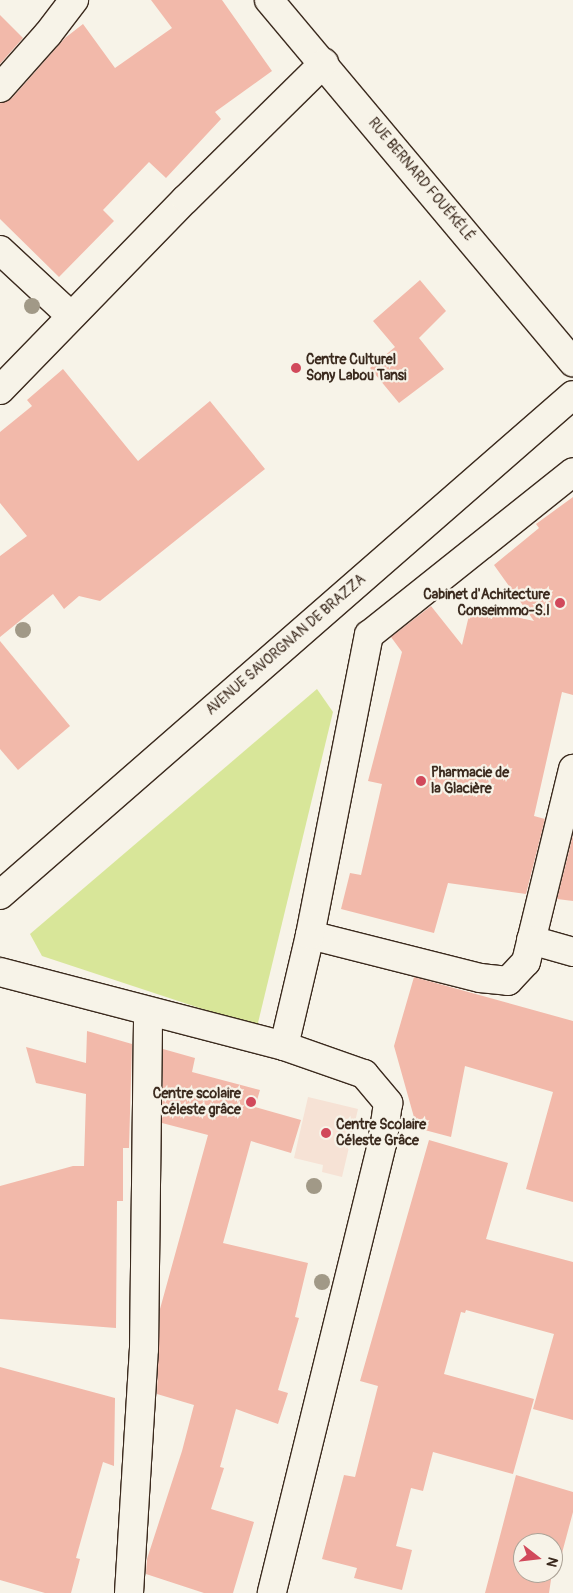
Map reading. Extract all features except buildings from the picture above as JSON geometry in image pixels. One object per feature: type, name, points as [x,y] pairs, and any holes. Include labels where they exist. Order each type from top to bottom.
[{"type":"street","points":[[0,88],[48,34],[74,0]]},
{"type":"street","name":"RUE BERNARD FOUÉKÉLÉ","points":[[269,0],[324,63],[573,362]]},
{"type":"street","points":[[0,390],[71,316],[324,63]]},
{"type":"street","points":[[0,250],[71,316]]},
{"type":"street","name":"AVENUE SAVORGNAN DE BRAZZA","points":[[0,895],[573,395]]},
{"type":"street","points":[[284,1046],[310,935],[369,635],[573,472]]},
{"type":"street","points":[[310,935],[480,978],[508,981],[526,962],[573,769]]},
{"type":"street","points":[[531,940],[573,952]]},
{"type":"street","points":[[0,972],[284,1046],[364,1074],[388,1103],[382,1144],[272,1593]]},
{"type":"street","points":[[129,1593],[144,1348],[148,1012]]},
{"type":"shaded area","name":"Centre Scolaire Céleste Grâce","points":[[308,1097],[358,1109],[342,1177],[322,1172],[323,1165],[294,1158]]},
{"type":"green space","points":[[317,689],[333,712],[257,1027],[42,956],[30,934]]},
{"type":"place","name":"Centre Culturel Sony Labou Tansi","points":[[296,368]]},
{"type":"place","name":"Cabinet d'Achitecture Conseimmo-S.I","points":[[560,603]]},
{"type":"place","name":"Pharmacie de la Glacière","points":[[421,781]]},
{"type":"place","name":"Centre scolaire céleste grâce","points":[[251,1102]]},
{"type":"place","name":"Centre Scolaire Céleste Grâce","points":[[326,1133]]}]
